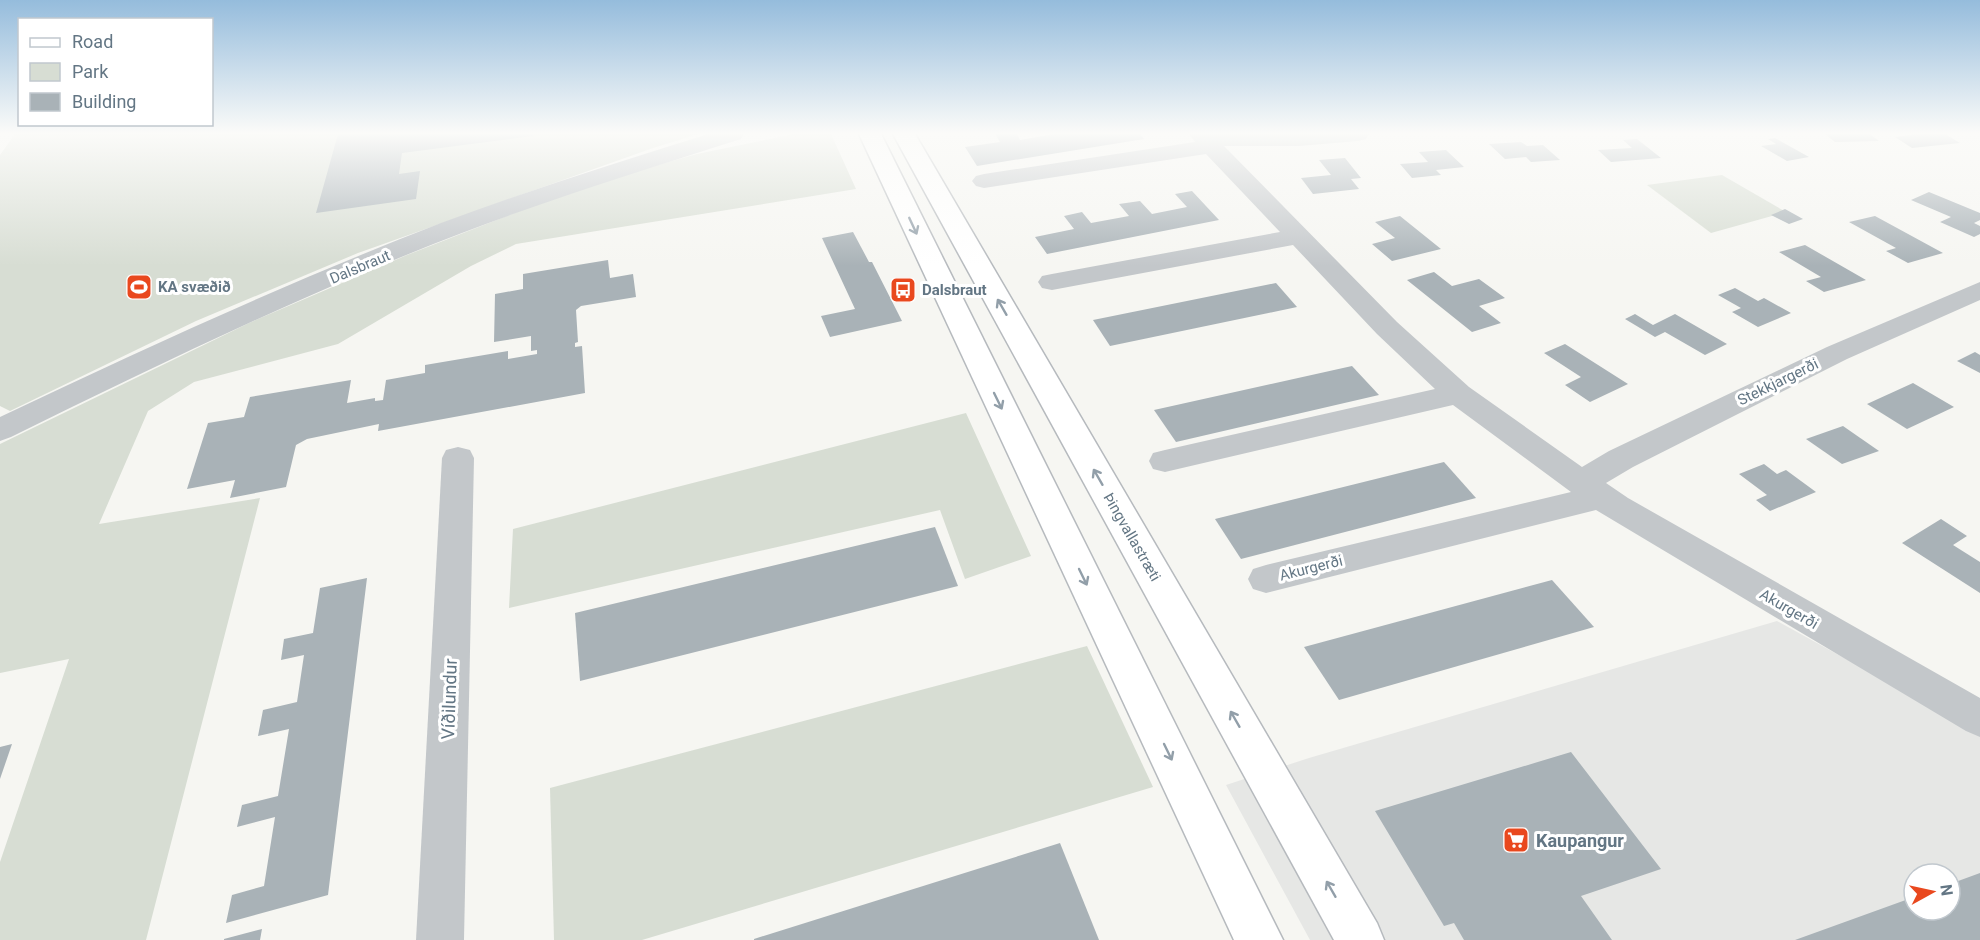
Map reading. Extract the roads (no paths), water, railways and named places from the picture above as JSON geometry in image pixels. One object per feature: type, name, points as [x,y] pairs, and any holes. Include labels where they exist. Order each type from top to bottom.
[{"type":"main road","points":[[891,178],[1259,940]]},
{"type":"main road","name":"Þingvallastræti","points":[[929,178],[1360,940]]},
{"type":"street","name":"Dalsbraut","points":[[2,427],[217,327],[514,205],[594,178]]},
{"type":"street","points":[[984,181],[1001,178]]},
{"type":"street","name":"Akurgerði","points":[[1243,178],[1387,328],[1458,394],[1591,490],[1696,555],[1980,719]]},
{"type":"street","points":[[1052,282],[1299,236]]},
{"type":"street","name":"Stekkjargerði","points":[[1591,490],[1621,459],[1837,353],[1980,290]]},
{"type":"street","points":[[1165,461],[1458,394]]},
{"type":"street","name":"Víðilundur","points":[[440,940],[458,458]]},
{"type":"street","name":"Akurgerði","points":[[1266,579],[1591,490]]},
{"type":"place","name":"KA svæðið","points":[[139,287]]},
{"type":"place","name":"Dalsbraut","points":[[903,290]]},
{"type":"place","name":"Kaupangur","points":[[1516,840]]}]
